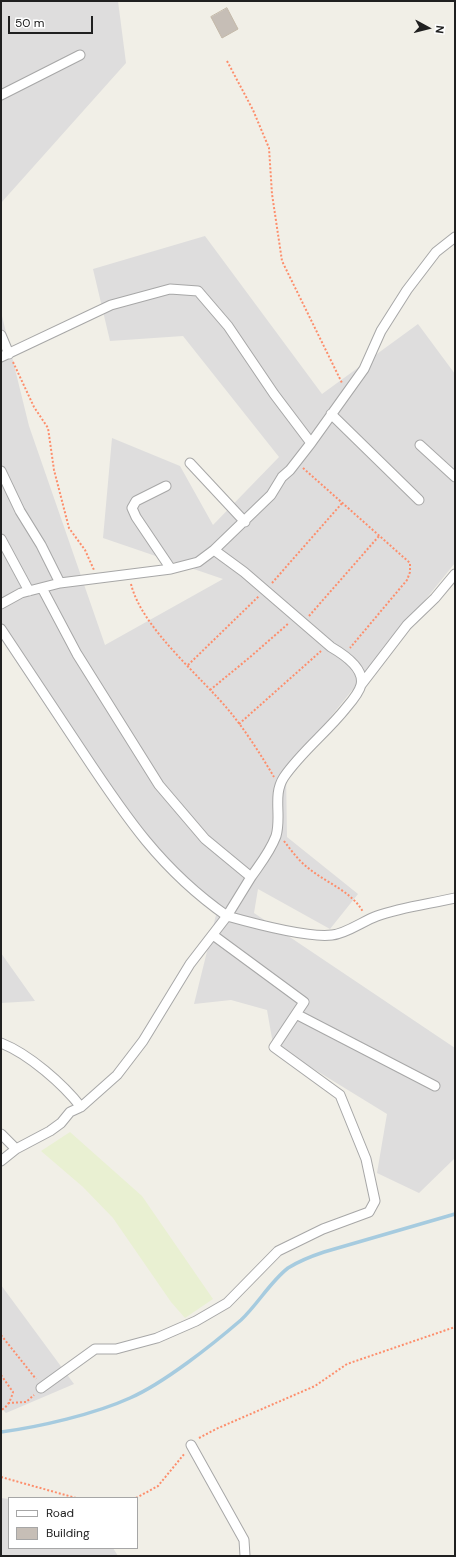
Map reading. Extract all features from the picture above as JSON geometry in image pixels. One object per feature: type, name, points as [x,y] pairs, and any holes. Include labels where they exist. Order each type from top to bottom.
[{"type":"street","points":[[1,95],[80,55]]},
{"type":"street","points":[[1,604],[29,591],[60,583],[171,569],[198,562],[214,550],[245,522],[271,495],[282,477],[296,463],[364,370],[382,331],[407,290],[436,252],[455,237]]},
{"type":"street","points":[[1,335],[5,356],[110,305],[170,289],[198,291],[228,326],[274,394],[311,443]]},
{"type":"street","points":[[331,414],[419,500]]},
{"type":"street","points":[[420,445],[455,477]]},
{"type":"street","points":[[190,462],[245,522]]},
{"type":"street","points":[[1,471],[20,511],[41,545],[60,583]]},
{"type":"street","points":[[166,486],[136,501],[132,508],[136,517],[171,569]]},
{"type":"street","points":[[1,539],[29,591]]},
{"type":"street","points":[[214,550],[238,567],[299,620],[344,655],[358,670],[362,680],[361,685]]},
{"type":"street","points":[[1,1161],[16,1149],[50,1131],[70,1112],[81,1107],[117,1075],[130,1059],[190,964],[213,935],[269,851],[276,833],[279,814],[277,792],[279,785],[289,771],[337,719],[353,699],[361,685],[407,625],[435,598],[455,574]]},
{"type":"street","points":[[42,588],[77,654],[159,785],[205,839],[251,877]]},
{"type":"street","points":[[1,630],[113,797],[144,840],[193,891],[226,916],[327,936],[339,934],[364,921],[378,916],[455,898]]},
{"type":"street","points":[[41,1388],[95,1349],[116,1349],[157,1338],[196,1321],[227,1303],[278,1251],[323,1229],[369,1212],[373,1207],[375,1200],[366,1159],[340,1095],[274,1047],[304,1002],[213,935]]},
{"type":"street","points":[[296,1014],[435,1086]]},
{"type":"street","points":[[1,1043],[20,1052],[33,1062],[74,1098],[81,1107]]},
{"type":"street","points":[[1,1134],[16,1149]]},
{"type":"street","points":[[191,1445],[244,1540],[245,1556]]},
{"type":"path","points":[[227,61],[253,110],[269,148],[272,194],[282,261],[348,392]]},
{"type":"path","points":[[5,356],[34,407],[48,428],[54,470],[69,528],[85,550],[98,578]]},
{"type":"path","points":[[296,463],[343,502],[379,536],[410,562],[410,572],[407,580],[344,655]]},
{"type":"path","points":[[188,665],[265,591],[343,502]]},
{"type":"path","points":[[209,690],[299,620],[379,536]]},
{"type":"path","points":[[128,574],[135,599],[146,618],[231,713],[279,785]]},
{"type":"path","points":[[239,724],[328,644]]},
{"type":"path","points":[[276,833],[306,867],[360,906],[364,914],[364,921]]},
{"type":"path","points":[[138,1497],[158,1486],[191,1445],[201,1437],[315,1386],[347,1364],[455,1327]]},
{"type":"path","points":[[1,1335],[41,1388],[26,1402],[8,1403]]},
{"type":"path","points":[[1,1375],[13,1392],[8,1403],[1,1410]]},
{"type":"path","points":[[1,1477],[72,1497]]},
{"type":"shaded area","points":[[1,1],[118,1],[126,63],[1,203]]},
{"type":"shaded area","points":[[205,236],[322,394],[418,324],[455,374],[455,563],[286,772],[287,837],[358,894],[330,929],[258,889],[254,913],[455,1048],[455,1158],[419,1193],[377,1173],[387,1114],[273,1044],[267,1010],[231,1000],[194,1004],[216,915],[77,753],[1,639],[1,312],[29,426],[105,645],[223,579],[103,538],[112,438],[180,466],[213,525],[279,457],[183,336],[110,341],[93,269]]},
{"type":"shaded area","points":[[1,953],[35,1001],[1,1003]]},
{"type":"shaded area","points":[[1,1285],[74,1384],[6,1413],[1,1408]]},
{"type":"shaded area","points":[[1,1498],[8,1499],[8,1549],[114,1549],[118,1556],[1,1556]]},
{"type":"green space","points":[[70,1132],[142,1196],[213,1299],[185,1318],[171,1302],[113,1218],[83,1187],[41,1151]]},
{"type":"building","points":[[227,8],[238,29],[222,38],[211,17]]},
{"type":"waterway","points":[[1,1432],[67,1419],[116,1404],[130,1398],[158,1383],[216,1341],[241,1320],[275,1280],[292,1265],[324,1252],[455,1214]]}]
